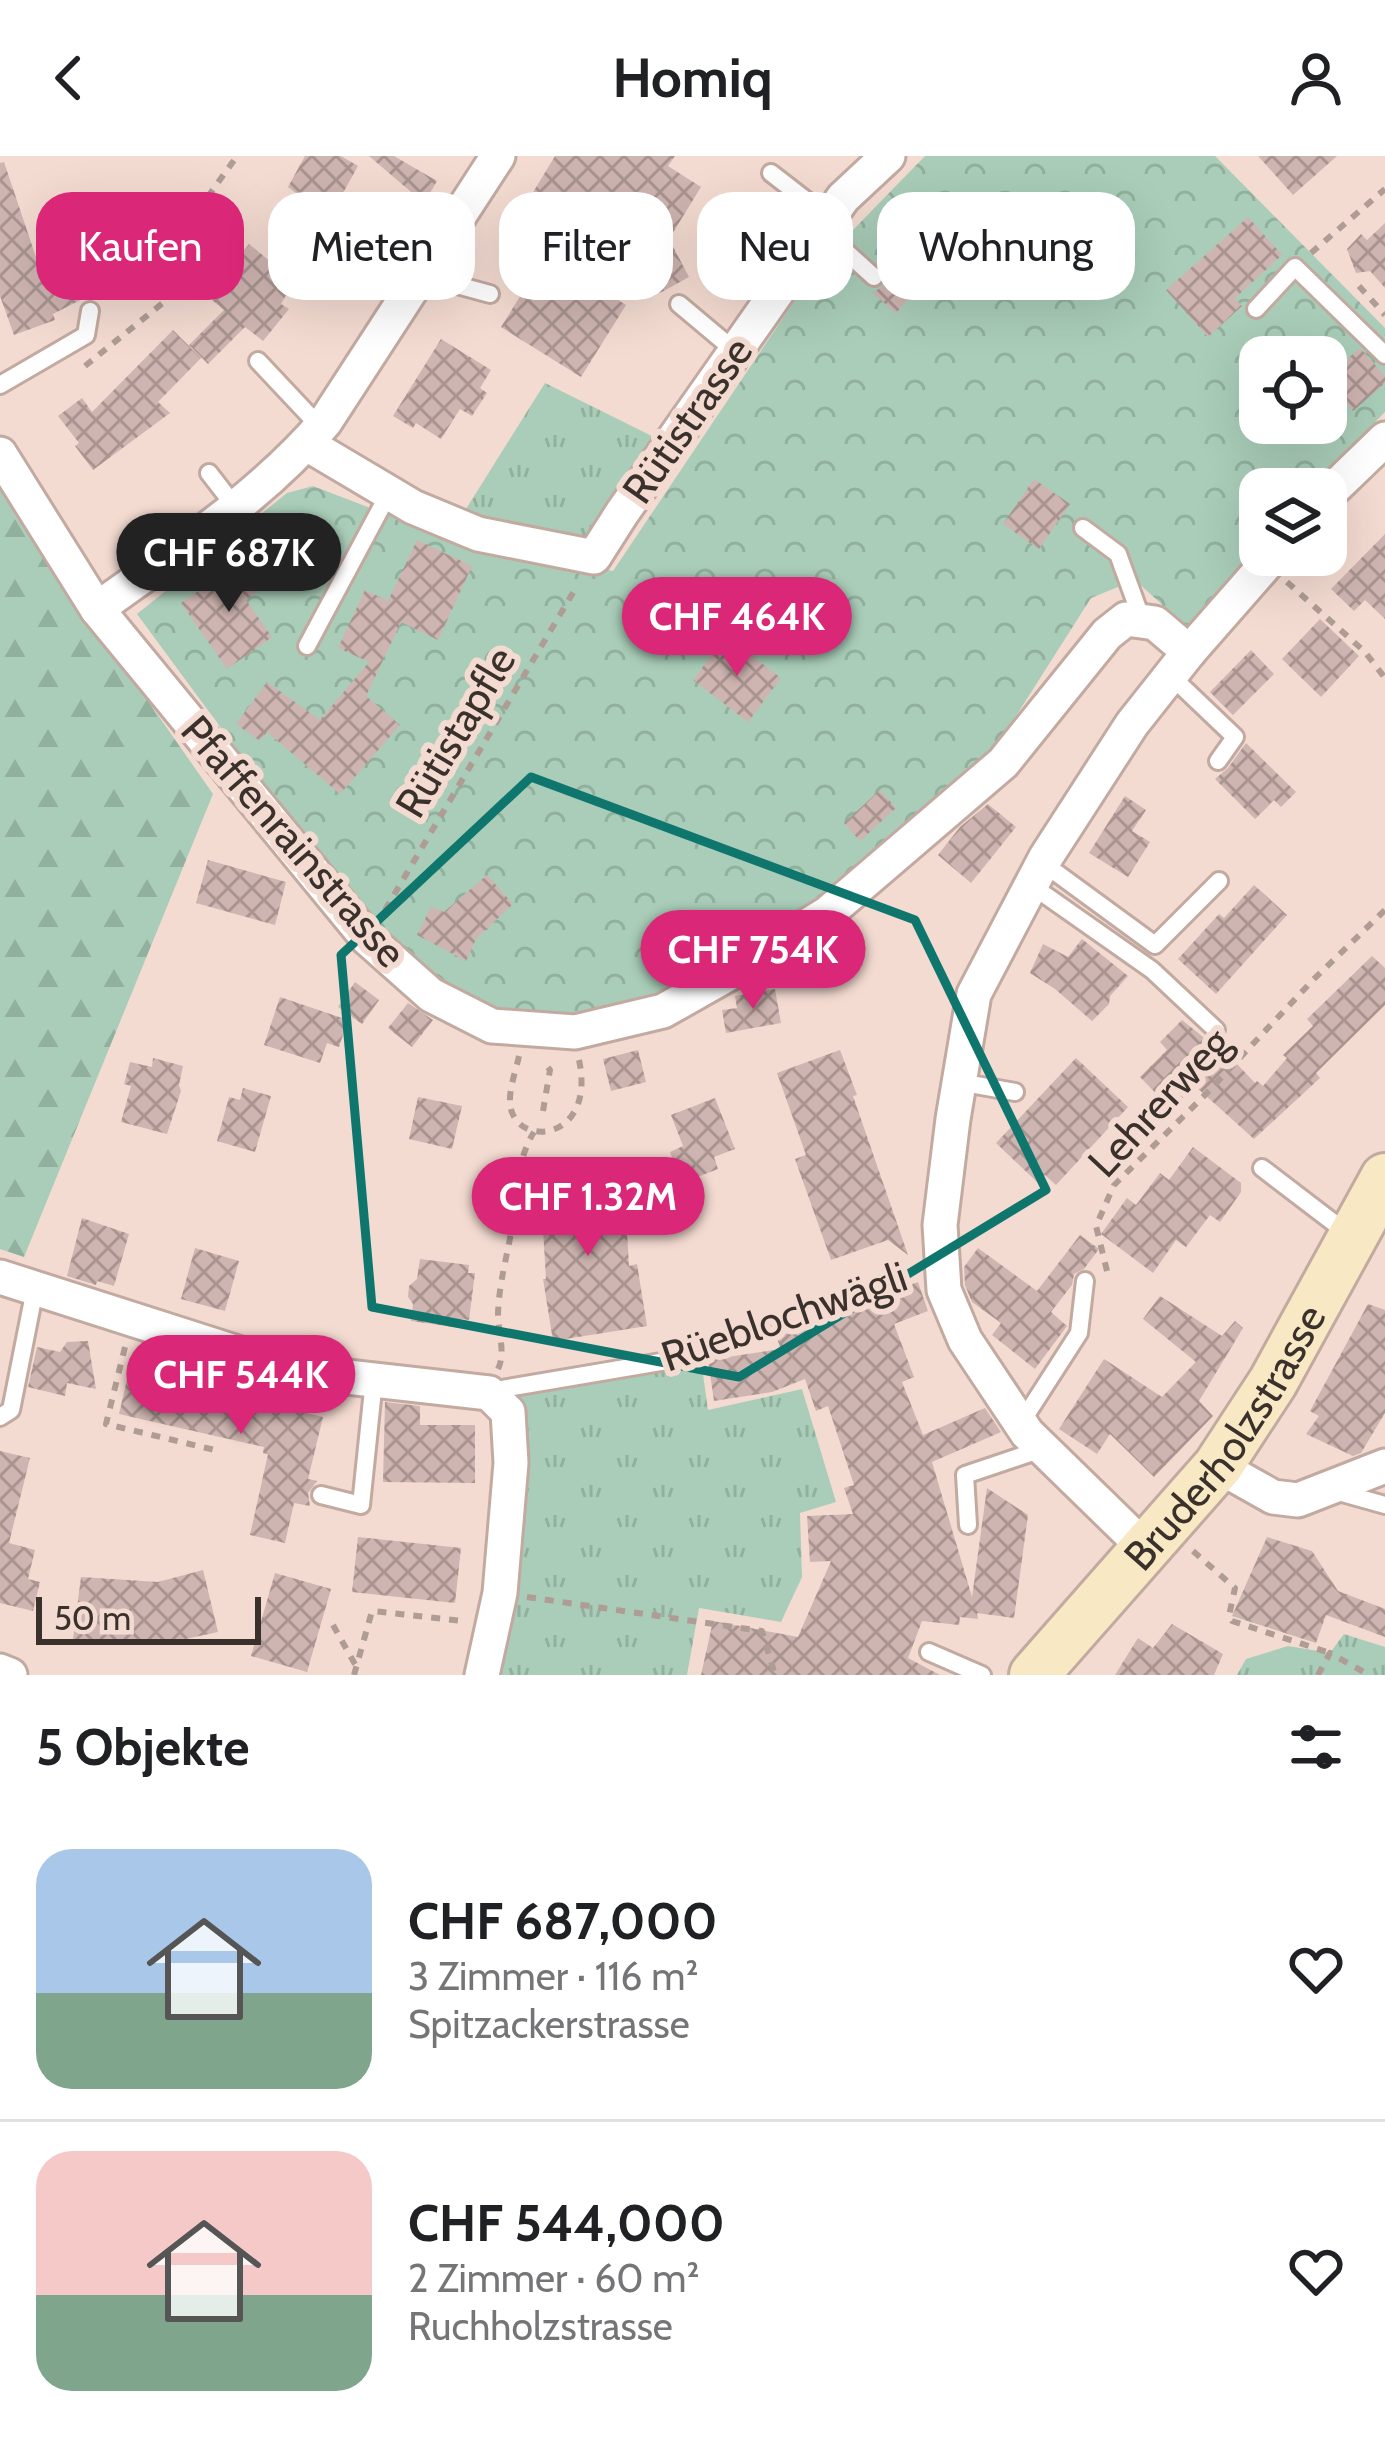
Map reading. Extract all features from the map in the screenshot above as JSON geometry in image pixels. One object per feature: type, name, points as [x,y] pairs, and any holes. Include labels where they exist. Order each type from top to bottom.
[{"type":"main road","name":"Bruderholzstrasse","points":[[1034,1675],[1218,1466],[1273,1382],[1385,1178]]},
{"type":"street","points":[[474,192],[498,156]]},
{"type":"street","name":"Rütistrasse","points":[[849,192],[888,156]]},
{"type":"street","points":[[97,609],[236,508],[314,436],[404,300]]},
{"type":"street","name":"Rütistrasse","points":[[594,557],[771,300]]},
{"type":"street","points":[[314,436],[412,507],[478,534],[594,557]]},
{"type":"street","points":[[1347,478],[1383,446]]},
{"type":"street","name":"Pfaffenrainstrasse","points":[[0,454],[97,609],[368,939],[431,995],[492,1026],[575,1033],[663,1010],[828,913],[1004,763],[1107,634],[1126,619],[1142,621]]},
{"type":"street","points":[[1155,1537],[1032,1436],[965,1340],[944,1290],[940,1225],[974,994],[1037,874],[1132,724],[1256,576]]},
{"type":"street","points":[[1142,621],[1155,623],[1180,664]]},
{"type":"street","points":[[0,1277],[294,1371],[489,1393],[508,1412],[511,1463],[496,1609],[482,1675]]},
{"type":"street","points":[[1218,1466],[1273,1497],[1298,1500],[1385,1466]]},
{"type":"street","points":[[0,1671],[10,1675]]},
{"type":"lane","points":[[771,173],[791,192]]},
{"type":"lane","points":[[853,255],[874,278]]},
{"type":"lane","points":[[1256,309],[1295,267],[1385,355]]},
{"type":"lane","points":[[475,290],[490,294]]},
{"type":"lane","points":[[679,304],[735,351]]},
{"type":"lane","points":[[0,385],[86,335],[91,310]]},
{"type":"lane","points":[[258,361],[314,436]]},
{"type":"lane","points":[[209,473],[236,508]]},
{"type":"lane","points":[[307,646],[389,493]]},
{"type":"lane","points":[[1083,529],[1118,554],[1142,621]]},
{"type":"lane","points":[[1180,664],[1234,737],[1218,761]]},
{"type":"lane","points":[[1037,874],[1155,945],[1219,881]]},
{"type":"lane","points":[[1037,874],[1216,1030]]},
{"type":"lane","points":[[959,1082],[1015,1092]]},
{"type":"lane","points":[[1262,1168],[1352,1237]]},
{"type":"lane","points":[[968,1525],[964,1475],[1032,1436],[1078,1333],[1085,1281]]},
{"type":"lane","points":[[0,1417],[11,1410],[34,1289]]},
{"type":"lane","name":"Rüeblochwägli","points":[[483,1393],[696,1356]]},
{"type":"lane","points":[[320,1495],[361,1505],[374,1380]]},
{"type":"lane","points":[[1328,1489],[1385,1505]]},
{"type":"lane","points":[[929,1652],[982,1675]]},
{"type":"path","points":[[73,372],[164,302],[199,209],[237,156]]},
{"type":"path","points":[[1295,267],[1385,189]]},
{"type":"path","points":[[1359,286],[1385,315]]},
{"type":"path","name":"Rütistapfle","points":[[368,939],[594,557]]},
{"type":"path","points":[[1288,576],[1385,678]]},
{"type":"path","name":"Lehrerweg","points":[[1105,1288],[1107,1270],[1096,1226],[1114,1185],[1385,910]]},
{"type":"path","points":[[525,1028],[510,1106],[519,1123],[534,1132],[555,1131],[576,1114],[584,1083],[575,1033]]},
{"type":"path","points":[[543,1111],[550,1070]]},
{"type":"path","points":[[483,1393],[502,1361],[498,1317],[502,1275],[523,1150],[534,1132]]},
{"type":"path","name":"Rüeblochwägli","points":[[696,1356],[942,1261]]},
{"type":"path","points":[[133,1318],[106,1424],[219,1451]]},
{"type":"path","points":[[1155,1537],[1235,1588],[1232,1621],[1330,1653],[1369,1675]]},
{"type":"path","points":[[355,1670],[372,1611],[496,1609],[762,1631],[775,1675]]},
{"type":"path","points":[[333,1625],[355,1670]]},
{"type":"path","points":[[1318,1675],[1330,1653]]},
{"type":"highlighted area","points":[[531,777],[915,920],[1046,1190],[739,1377],[372,1307],[341,955]]},
{"type":"green space","points":[[925,156],[1215,156],[1385,328],[1385,412],[1330,468],[1239,468],[1239,572],[1190,630],[1135,580],[1091,598],[988,760],[835,886],[747,944],[656,994],[575,1014],[498,1012],[438,980],[384,933],[277,804],[137,614],[287,493],[313,486],[425,529],[613,571],[795,300],[853,300],[853,230],[877,205],[877,300],[1135,300],[1135,192],[890,192]]},
{"type":"green space","points":[[545,383],[662,441],[590,546],[461,517]]},
{"type":"green space","points":[[0,489],[213,794],[24,1257],[0,1249]]},
{"type":"green space","points":[[702,1367],[708,1410],[802,1389],[836,1502],[800,1513],[802,1577],[781,1622],[699,1608],[687,1675],[500,1675],[520,1561],[527,1474],[515,1389]]},
{"type":"green space","points":[[1344,1634],[1385,1647],[1385,1675],[1237,1675],[1246,1659],[1288,1646],[1330,1653]]},
{"type":"building","points":[[305,156],[341,156],[358,166],[344,192],[295,192],[288,187]]},
{"type":"building","points":[[369,156],[394,156],[437,181],[430,192],[411,192]]},
{"type":"building","points":[[555,156],[675,156],[668,166],[701,187],[673,232],[673,192],[533,192]]},
{"type":"building","points":[[1258,156],[1337,156],[1293,195]]},
{"type":"building","points":[[4,162],[36,257],[36,300],[80,300],[53,314],[55,320],[14,335],[0,296],[0,163]]},
{"type":"building","points":[[1248,217],[1282,255],[1235,298],[1242,306],[1208,337],[1166,290]]},
{"type":"building","points":[[1385,223],[1385,288],[1370,271],[1356,273],[1347,249],[1361,234],[1367,240]]},
{"type":"building","points":[[249,244],[268,260],[268,300],[283,300],[281,304],[289,309],[263,341],[245,327],[208,364],[189,345],[224,310],[212,300],[244,300],[244,250]]},
{"type":"building","points":[[673,247],[689,277],[673,286]]},
{"type":"building","points":[[518,300],[618,300],[626,305],[581,377],[501,327]]},
{"type":"building","points":[[881,300],[907,300],[896,313]]},
{"type":"building","points":[[173,330],[201,358],[158,402],[170,413],[93,470],[58,416],[82,398],[92,412]]},
{"type":"building","points":[[441,339],[491,370],[480,388],[487,393],[472,416],[460,409],[441,439],[416,423],[413,428],[393,416]]},
{"type":"building","points":[[1360,348],[1385,376],[1385,383],[1353,411],[1347,403],[1347,359]]},
{"type":"building","points":[[1034,479],[1070,504],[1039,549],[1003,524]]},
{"type":"building","points":[[1385,534],[1385,619],[1365,600],[1354,611],[1331,589]]},
{"type":"building","points":[[417,540],[472,566],[438,640],[401,622],[366,696],[400,725],[340,794],[267,732],[260,741],[236,724],[267,682],[320,720],[369,662],[338,648],[365,590],[388,601]]},
{"type":"building","points":[[241,561],[261,589],[246,600],[272,637],[227,669],[181,603]]},
{"type":"building","points":[[1320,619],[1359,656],[1321,697],[1282,659]]},
{"type":"building","points":[[726,636],[781,678],[748,722],[693,680]]},
{"type":"building","points":[[1251,650],[1274,674],[1233,715],[1210,692]]},
{"type":"building","points":[[1246,743],[1296,792],[1281,807],[1274,800],[1255,819],[1215,779]]},
{"type":"building","points":[[880,790],[896,808],[860,841],[844,823]]},
{"type":"building","points":[[1125,796],[1146,810],[1132,831],[1150,842],[1128,877],[1089,853]]},
{"type":"building","points":[[988,804],[1016,827],[971,883],[938,855],[960,827]]},
{"type":"building","points":[[208,860],[286,882],[275,925],[196,903]]},
{"type":"building","points":[[487,875],[513,904],[476,939],[466,961],[417,935],[431,907],[444,912]]},
{"type":"building","points":[[1254,885],[1287,915],[1216,994],[1178,959],[1219,914],[1224,918]]},
{"type":"building","points":[[692,908],[713,937],[675,963],[655,934]]},
{"type":"building","points":[[1082,939],[1128,976],[1092,1021],[1030,973],[1043,944],[1068,957]]},
{"type":"building","points":[[1372,956],[1385,968],[1385,1005],[1316,1073],[1320,1078],[1254,1139],[1195,1086],[1171,1109],[1140,1077],[1167,1050],[1160,1042],[1182,1020],[1263,1086],[1287,1058],[1283,1055],[1313,1026],[1307,1019]]},
{"type":"building","points":[[355,982],[379,1000],[362,1024],[338,1007]]},
{"type":"building","points":[[775,989],[781,1023],[726,1033],[722,1010],[737,1008],[735,996]]},
{"type":"building","points":[[280,997],[348,1020],[339,1047],[327,1043],[320,1063],[264,1045]]},
{"type":"building","points":[[408,1003],[433,1020],[412,1047],[388,1028]]},
{"type":"building","points":[[638,1050],[646,1082],[611,1091],[603,1059]]},
{"type":"building","points":[[840,1050],[908,1255],[888,1240],[831,1260],[795,1159],[806,1155],[777,1073]]},
{"type":"building","points":[[153,1058],[183,1066],[181,1091],[167,1134],[121,1122],[131,1086],[124,1084],[130,1062],[152,1067]]},
{"type":"building","points":[[1076,1058],[1128,1107],[1056,1185],[1045,1175],[1037,1182],[996,1143]]},
{"type":"building","points":[[243,1088],[271,1096],[255,1152],[217,1141],[229,1097],[240,1100]]},
{"type":"building","points":[[418,1097],[462,1106],[452,1149],[409,1139]]},
{"type":"building","points":[[715,1098],[735,1149],[714,1157],[718,1169],[682,1183],[670,1152],[683,1146],[671,1115]]},
{"type":"building","points":[[1193,1147],[1241,1183],[1241,1192],[1220,1222],[1210,1215],[1186,1247],[1176,1240],[1153,1273],[1101,1234],[1127,1198],[1136,1205],[1160,1173],[1169,1180]]},
{"type":"building","points":[[605,1168],[607,1200],[625,1199],[629,1266],[637,1264],[647,1326],[553,1341],[543,1279],[540,1179],[581,1177],[581,1170]]},
{"type":"building","points":[[82,1218],[129,1234],[114,1286],[67,1276]]},
{"type":"building","points":[[1080,1235],[1099,1249],[1074,1274],[1072,1285],[1051,1312],[1067,1326],[1035,1369],[992,1335],[1001,1323],[972,1302],[964,1267],[978,1248],[1037,1291]]},
{"type":"building","points":[[195,1248],[239,1261],[225,1311],[181,1299]]},
{"type":"building","points":[[420,1259],[469,1265],[468,1273],[475,1273],[469,1320],[461,1319],[460,1328],[411,1321],[409,1286],[417,1279]]},
{"type":"building","points":[[918,1282],[928,1311],[894,1324],[914,1377],[902,1382],[923,1435],[985,1408],[1001,1432],[932,1462],[972,1597],[987,1488],[1028,1515],[1014,1618],[977,1613],[978,1619],[960,1617],[959,1625],[922,1621],[908,1658],[940,1675],[701,1675],[713,1621],[798,1637],[831,1561],[810,1562],[807,1516],[853,1514],[844,1488],[854,1485],[828,1406],[816,1411],[805,1379],[772,1392],[714,1401],[708,1360],[781,1349],[776,1336]]},
{"type":"building","points":[[1160,1296],[1222,1336],[1235,1321],[1243,1328],[1199,1401],[1213,1416],[1154,1477],[1110,1434],[1097,1454],[1059,1429],[1104,1359],[1162,1397],[1196,1362],[1143,1319]]},
{"type":"building","points":[[1368,1304],[1385,1310],[1385,1413],[1361,1453],[1353,1456],[1306,1434],[1319,1416],[1310,1411]]},
{"type":"building","points":[[88,1341],[96,1389],[67,1383],[65,1396],[28,1387],[37,1347],[60,1352],[67,1342]]},
{"type":"building","points":[[129,1371],[275,1404],[279,1388],[303,1393],[299,1411],[323,1417],[308,1479],[317,1481],[308,1493],[310,1506],[294,1503],[285,1543],[250,1535],[268,1454],[263,1453],[264,1447],[119,1414]]},
{"type":"building","points":[[385,1402],[420,1406],[420,1425],[475,1425],[475,1483],[383,1482]]},
{"type":"building","points":[[0,1451],[30,1458],[9,1543],[35,1550],[28,1579],[40,1582],[33,1611],[0,1603]]},
{"type":"building","points":[[358,1537],[461,1548],[455,1603],[352,1592]]},
{"type":"building","points":[[1267,1537],[1312,1551],[1338,1591],[1385,1609],[1385,1637],[1326,1615],[1316,1643],[1232,1616]]},
{"type":"building","points":[[203,1570],[218,1632],[172,1642],[112,1644],[73,1639],[81,1577],[158,1582]]},
{"type":"building","points":[[275,1573],[331,1589],[307,1672],[251,1656]]},
{"type":"building","points":[[1172,1624],[1223,1654],[1214,1675],[1115,1675],[1138,1638],[1153,1648]]}]
